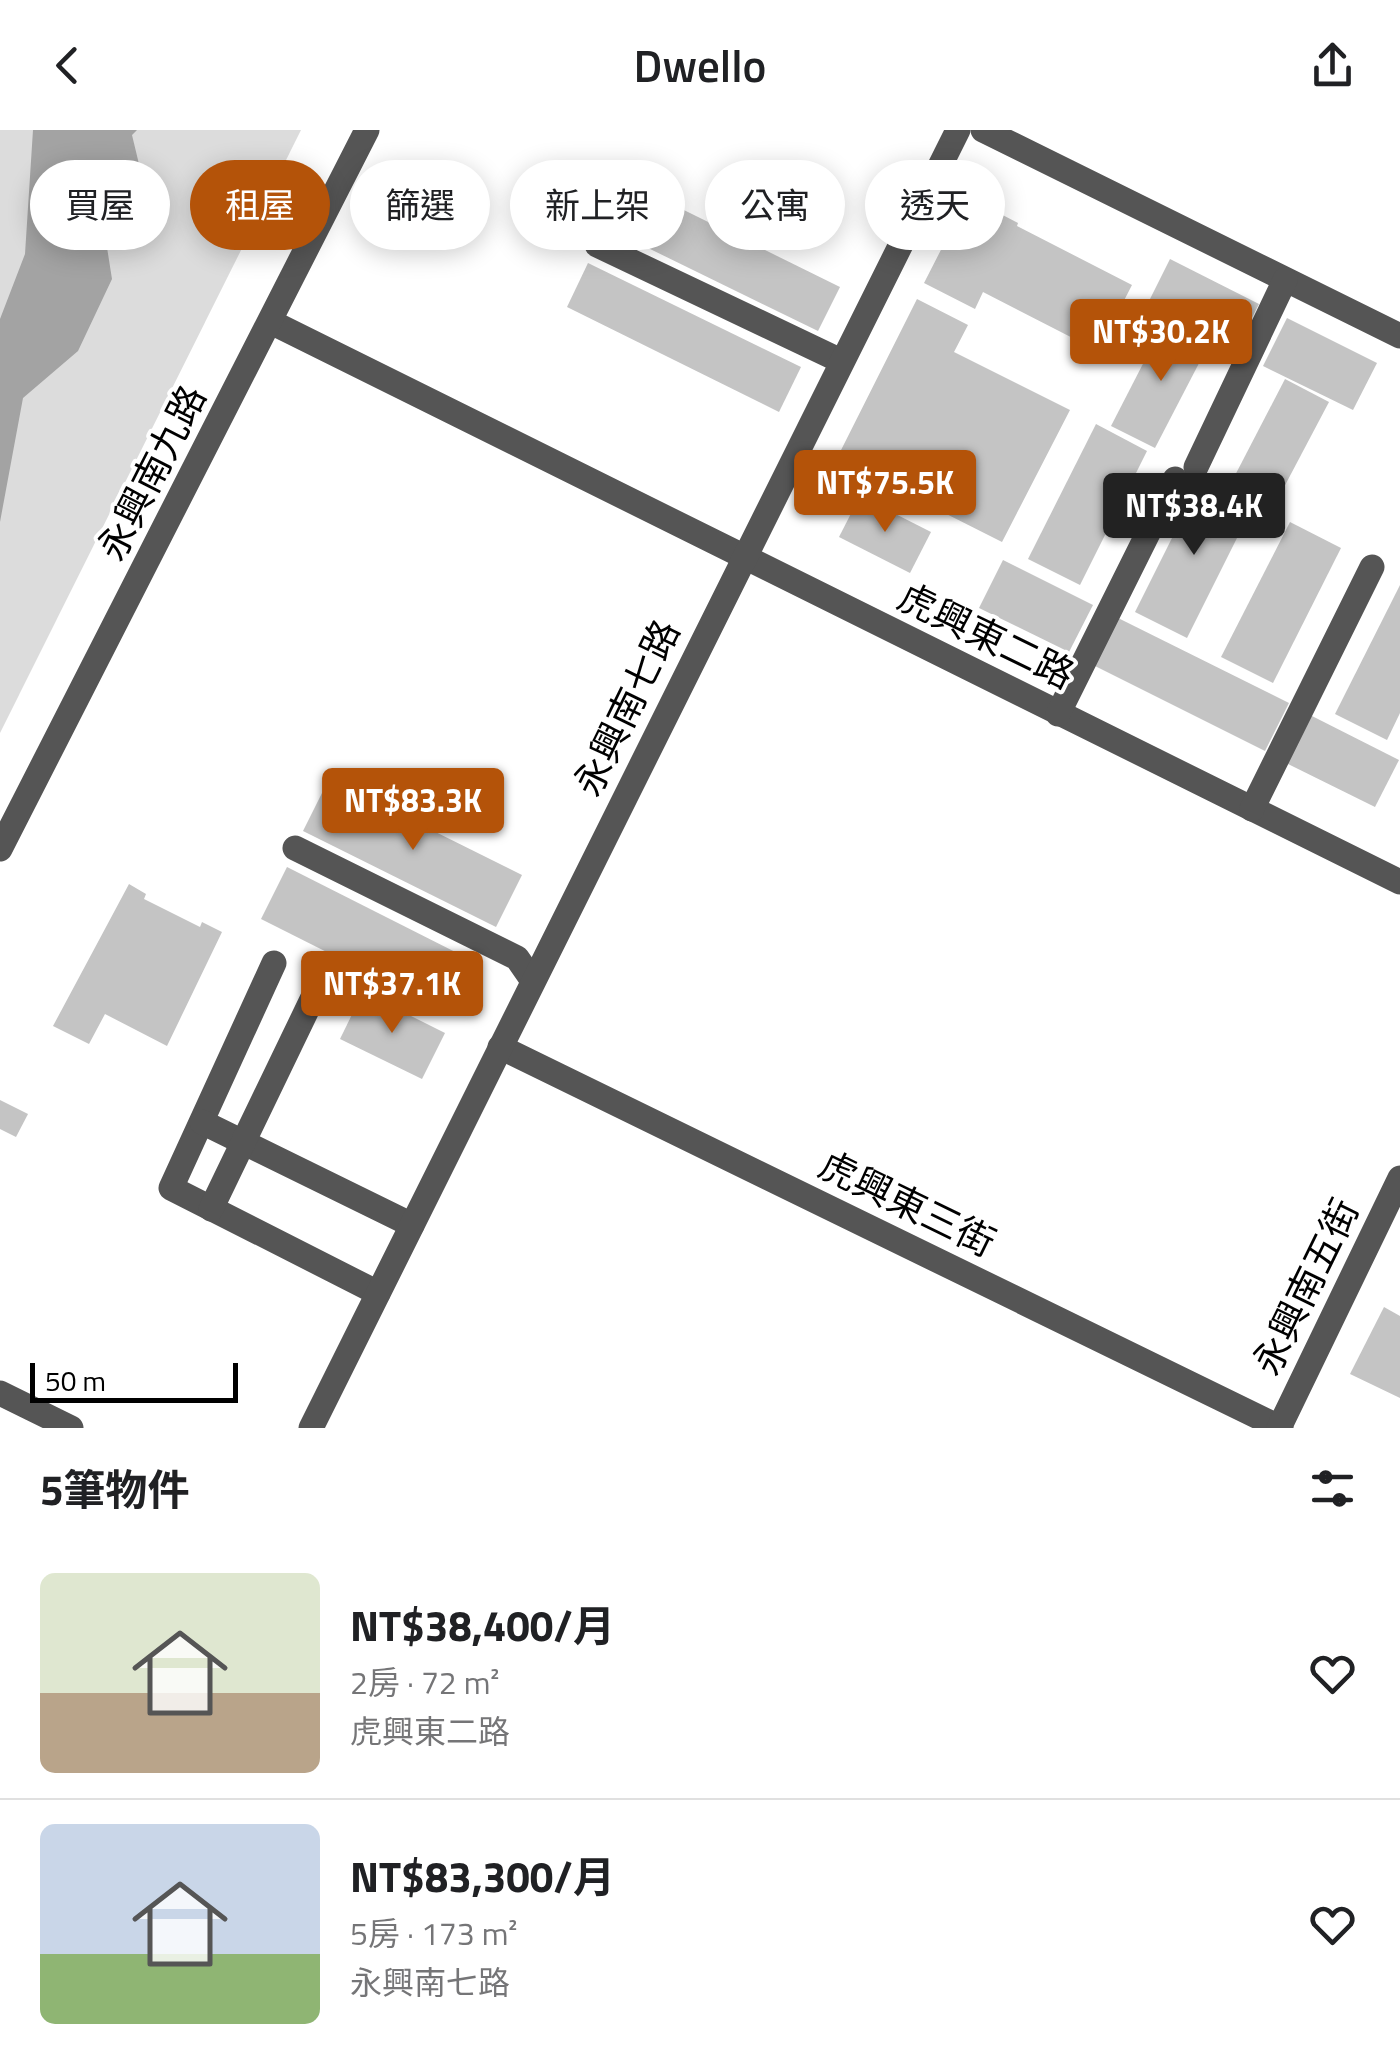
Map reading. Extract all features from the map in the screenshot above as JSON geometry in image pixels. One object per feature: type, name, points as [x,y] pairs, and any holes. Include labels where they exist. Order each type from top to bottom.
[{"type":"street","name":"永興南九路","points":[[0,849],[367,130]]},
{"type":"street","name":"永興南七路","points":[[311,1428],[958,130]]},
{"type":"street","points":[[983,130],[1400,336]]},
{"type":"street","points":[[608,250],[841,361]]},
{"type":"street","points":[[1058,714],[1286,280]]},
{"type":"street","name":"虎興東二路","points":[[272,322],[1400,882]]},
{"type":"street","points":[[1252,809],[1372,567]]},
{"type":"street","points":[[296,848],[517,958],[533,981]]},
{"type":"street","points":[[274,963],[171,1188],[378,1293]]},
{"type":"street","points":[[211,1208],[318,988]]},
{"type":"street","name":"虎興東三街","points":[[500,1047],[1280,1428]]},
{"type":"street","points":[[202,1122],[412,1225]]},
{"type":"street","name":"永興南五街","points":[[1280,1428],[1400,1178]]},
{"type":"street","points":[[0,1393],[71,1428]]},
{"type":"shaded area","points":[[0,130],[301,130],[286,160],[190,160],[190,250],[241,250],[0,733]]},
{"type":"shaded area","points":[[33,130],[137,130],[132,135],[138,160],[31,160]]},
{"type":"shaded area","points":[[30,176],[30,250],[107,250],[112,279],[78,351],[23,398],[0,522],[0,319],[25,254]]},
{"type":"building","points":[[685,211],[705,220],[705,250],[765,250],[840,287],[818,331],[652,250],[685,250]]},
{"type":"building","points":[[1005,216],[1132,285],[1098,351],[983,292],[975,309],[924,283],[941,250],[1005,250]]},
{"type":"building","points":[[1170,259],[1259,304],[1235,351],[1146,307]]},
{"type":"building","points":[[588,263],[801,367],[779,412],[567,307]]},
{"type":"building","points":[[917,299],[968,325],[954,352],[1070,410],[1002,542],[887,484],[881,495],[831,470]]},
{"type":"building","points":[[1287,318],[1377,363],[1353,410],[1263,366]]},
{"type":"building","points":[[1166,319],[1210,342],[1155,448],[1111,426]]},
{"type":"building","points":[[1285,379],[1329,402],[1273,508],[1230,485]]},
{"type":"building","points":[[1096,424],[1147,451],[1080,585],[1028,559]]},
{"type":"building","points":[[1202,478],[1254,504],[1187,638],[1135,612]]},
{"type":"building","points":[[860,496],[931,532],[910,573],[839,537]]},
{"type":"building","points":[[1290,522],[1341,548],[1273,683],[1221,657]]},
{"type":"building","points":[[1003,560],[1093,605],[1069,652],[979,608]]},
{"type":"building","points":[[1400,585],[1400,713],[1387,740],[1335,714]]},
{"type":"building","points":[[1110,614],[1289,703],[1265,751],[1087,662]]},
{"type":"building","points":[[1310,715],[1399,760],[1375,807],[1286,763]]},
{"type":"building","points":[[329,779],[522,875],[496,927],[303,831]]},
{"type":"building","points":[[287,867],[479,964],[454,1016],[261,919]]},
{"type":"building","points":[[129,884],[146,894],[144,899],[200,927],[202,922],[222,932],[167,1046],[105,1014],[89,1044],[53,1026]]},
{"type":"building","points":[[363,992],[445,1033],[422,1079],[340,1039]]},
{"type":"building","points":[[0,1100],[28,1114],[16,1137],[0,1129]]},
{"type":"building","points":[[1384,1307],[1400,1316],[1400,1398],[1350,1374]]}]
